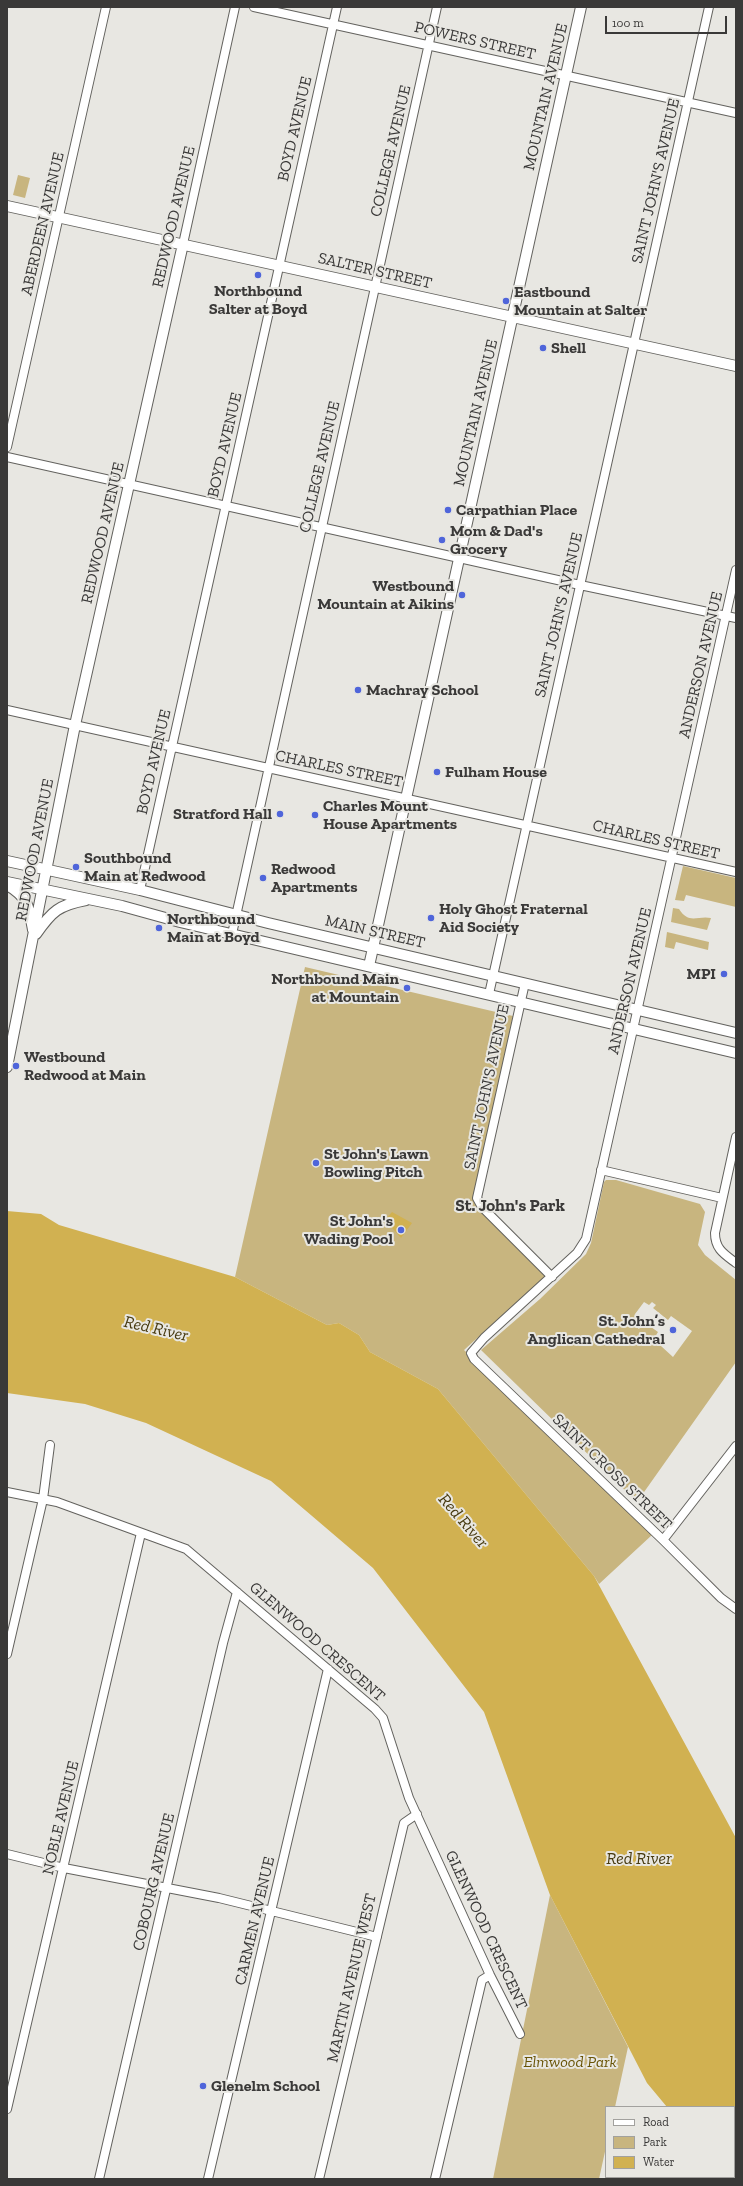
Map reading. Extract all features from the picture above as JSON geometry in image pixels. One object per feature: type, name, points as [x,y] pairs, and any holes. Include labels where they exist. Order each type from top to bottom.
[{"type":"main road","name":"MOUNTAIN AVENUE","points":[[368,966],[581,7]]},
{"type":"main road","name":"SALTER STREET","points":[[7,206],[736,366]]},
{"type":"main road","name":"REDWOOD AVENUE","points":[[7,1066],[34,938],[46,869],[75,725],[183,244]]},
{"type":"main road","name":"MAIN STREET","points":[[7,861],[140,890],[736,1033]]},
{"type":"main road","points":[[7,882],[90,899],[736,1053]]},
{"type":"main road","points":[[7,886],[24,898],[29,908],[34,938]]},
{"type":"main road","points":[[34,938],[48,917],[59,908],[66,904],[90,899]]},
{"type":"street","name":"ABERDEEN AVENUE","points":[[7,447],[106,7]]},
{"type":"street","name":"REDWOOD AVENUE","points":[[183,244],[235,7]]},
{"type":"street","name":"POWERS STREET","points":[[254,7],[736,113]]},
{"type":"street","name":"BOYD AVENUE","points":[[140,890],[337,7]]},
{"type":"street","name":"COLLEGE AVENUE","points":[[232,934],[235,914],[269,768],[437,7]]},
{"type":"street","name":"SAINT JOHN'S AVENUE","points":[[489,994],[709,7]]},
{"type":"street","points":[[7,458],[580,585],[736,618]]},
{"type":"street","name":"ANDERSON AVENUE","points":[[471,1353],[484,1338],[577,1253],[586,1239],[736,570]]},
{"type":"street","name":"CHARLES STREET","points":[[7,710],[736,872]]},
{"type":"street","name":"SAINT JOHN'S AVENUE","points":[[525,983],[477,1198],[482,1207],[552,1277]]},
{"type":"street","points":[[736,1138],[733,1167],[722,1198],[715,1233],[715,1242],[719,1250],[736,1263]]},
{"type":"street","points":[[601,1170],[722,1198]]},
{"type":"street","name":"SAINT CROSS STREET","points":[[471,1353],[474,1359],[663,1540],[721,1598],[736,1609]]},
{"type":"street","points":[[7,1654],[43,1499],[50,1445]]},
{"type":"street","points":[[663,1540],[736,1446]]},
{"type":"street","name":"GLENWOOD CRESCENT","points":[[7,1492],[58,1502],[186,1549],[375,1709],[383,1718],[417,1814],[490,1975],[520,2034]]},
{"type":"street","name":"NOBLE AVENUE","points":[[7,2108],[141,1533]]},
{"type":"street","name":"COBOURG AVENUE","points":[[99,2179],[223,1643],[237,1592]]},
{"type":"street","name":"CARMEN AVENUE","points":[[208,2179],[328,1669]]},
{"type":"street","name":"MARTIN AVENUE WEST","points":[[319,2179],[404,1823],[417,1814]]},
{"type":"street","points":[[7,1854],[64,1868],[272,1910],[377,1937]]},
{"type":"street","points":[[435,2179],[482,1980],[490,1975]]},
{"type":"green space","points":[[18,175],[30,178],[25,198],[13,195]]},
{"type":"green space","points":[[683,866],[736,878],[736,907],[686,895],[684,901],[675,900]]},
{"type":"green space","points":[[673,908],[679,909],[686,917],[711,918],[707,930],[671,922]]},
{"type":"green space","points":[[667,932],[709,942],[708,950],[676,942],[674,949],[665,947]]},
{"type":"green space","points":[[305,967],[513,1016],[473,1199],[546,1276],[464,1350],[652,1535],[599,1584],[594,1576],[438,1389],[370,1352],[359,1335],[339,1323],[327,1325],[235,1277]]},
{"type":"green space","points":[[606,1180],[616,1180],[700,1204],[705,1212],[698,1245],[705,1255],[736,1280],[736,1362],[637,1502],[481,1350],[540,1299],[586,1254],[591,1243],[604,1182]],"holes":[[[644,1302],[649,1305],[652,1302],[656,1305],[653,1308],[668,1320],[671,1316],[692,1331],[673,1357],[661,1346],[663,1344],[655,1337],[658,1332],[644,1322],[639,1329],[633,1324],[638,1317],[635,1314]]]},
{"type":"green space","name":"Elmwood Park","points":[[550,1895],[628,2047],[615,2106],[605,2106],[605,2152],[599,2179],[493,2179]]},
{"type":"water","name":"Red River","points":[[7,1211],[41,1214],[59,1225],[235,1277],[327,1325],[339,1323],[359,1335],[370,1352],[438,1389],[594,1576],[736,1838],[736,2179],[732,2178],[735,2178],[735,2106],[666,2106],[647,2083],[550,1895],[484,1712],[373,1568],[271,1481],[146,1423],[85,1404],[7,1393]]},
{"type":"water","name":"St John's Wading Pool","points":[[392,1212],[412,1223],[401,1238],[385,1220]]},
{"type":"place","name":"Northbound Salter at Boyd","points":[[258,275]]},
{"type":"place","name":"Eastbound Mountain at Salter","points":[[506,301]]},
{"type":"place","name":"Shell","points":[[543,348]]},
{"type":"place","name":"Carpathian Place","points":[[448,510]]},
{"type":"place","name":"Mom & Dad's Grocery","points":[[442,540]]},
{"type":"place","name":"Westbound Mountain at Aikins","points":[[462,595]]},
{"type":"place","name":"Machray School","points":[[358,690]]},
{"type":"place","name":"Fulham House","points":[[437,772]]},
{"type":"place","name":"Stratford Hall","points":[[280,814]]},
{"type":"place","name":"Charles Mount House Apartments","points":[[315,815]]},
{"type":"place","name":"Southbound Main at Redwood","points":[[76,867]]},
{"type":"place","name":"Redwood Apartments","points":[[263,878]]},
{"type":"place","name":"Holy Ghost Fraternal Aid Society","points":[[431,918]]},
{"type":"place","name":"Northbound Main at Boyd","points":[[159,928]]},
{"type":"place","name":"MPI","points":[[724,974]]},
{"type":"place","name":"Northbound Main at Mountain","points":[[407,988]]},
{"type":"place","name":"Westbound Redwood at Main","points":[[16,1066]]},
{"type":"place","name":"St John's Lawn Bowling Pitch","points":[[316,1163]]},
{"type":"place","name":"St John's Wading Pool","points":[[401,1230]]},
{"type":"place","name":"St. John’s Anglican Cathedral","points":[[673,1330]]},
{"type":"place","name":"Glenelm School","points":[[203,2086]]},
{"type":"district","name":"St. John's Park","points":[[510,1206]]}]
